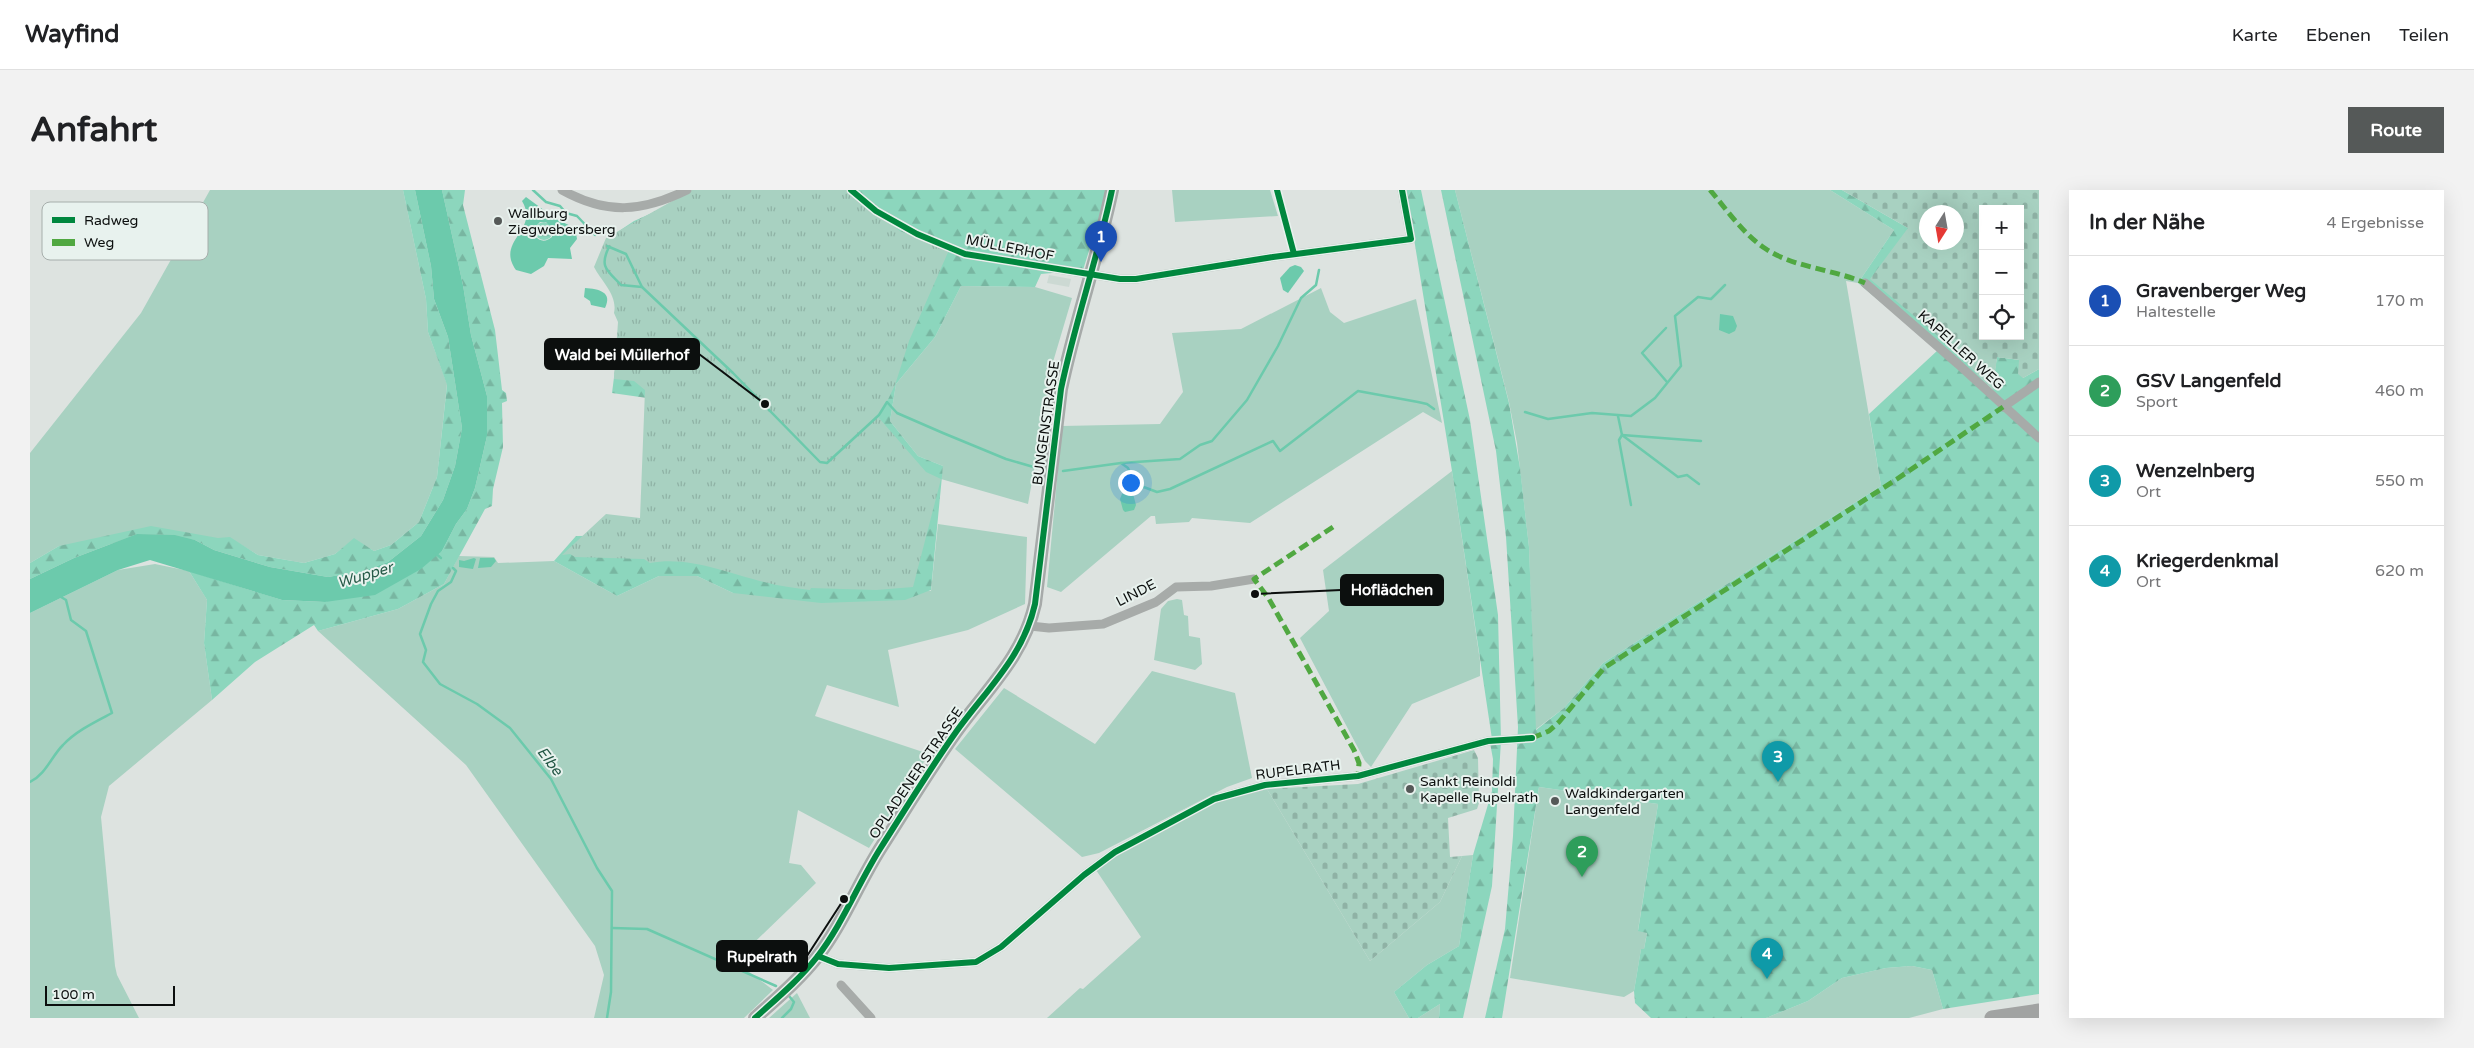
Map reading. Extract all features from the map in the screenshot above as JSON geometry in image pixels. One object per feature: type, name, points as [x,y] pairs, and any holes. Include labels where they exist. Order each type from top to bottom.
[{"type":"main road","name":"BUNGENSTRASSE","points":[[1046,518],[1061,389],[1068,355],[1092,275],[1112,190]]},
{"type":"main road","name":"OPLADENER STRASSE","points":[[755,1018],[794,983],[818,956],[863,876],[946,746],[1016,654],[1030,626],[1035,604],[1046,518]]},
{"type":"main road","points":[[1992,1018],[2039,1011]]},
{"type":"street","points":[[562,190],[586,201],[622,208],[643,207],[664,201],[686,190]]},
{"type":"street","name":"MÜLLERHOF","points":[[851,190],[876,211],[917,234],[965,254],[1092,275],[1136,279],[1273,257],[1411,239],[1402,190]]},
{"type":"street","name":"KAPELLER WEG","points":[[1865,283],[2039,438]]},
{"type":"street","points":[[2003,407],[2039,382]]},
{"type":"street","name":"LINDE","points":[[1030,626],[1049,628],[1103,624],[1156,602],[1176,587],[1211,586],[1254,579]]},
{"type":"street","name":"RUPELRATH","points":[[818,956],[838,964],[889,968],[976,962],[1007,942],[1084,875],[1115,852],[1214,798],[1265,785],[1358,776],[1488,741],[1532,738]]},
{"type":"street","points":[[841,985],[872,1018]]},
{"type":"shaded area","points":[[1049,275],[1071,279],[1069,287],[1047,283]]},
{"type":"green space","points":[[210,190],[403,190],[426,299],[428,332],[447,384],[437,477],[419,522],[391,545],[374,551],[354,539],[335,554],[304,563],[258,555],[230,538],[59,546],[30,563],[30,453],[141,313],[171,260],[208,260],[208,202],[203,202]]},
{"type":"green space","points":[[403,190],[415,190],[431,266],[434,299],[448,337],[462,428],[455,466],[443,500],[421,536],[388,562],[363,571],[328,577],[270,567],[214,550],[195,540],[175,535],[137,534],[74,558],[30,579],[30,563],[59,546],[151,526],[218,538],[230,537],[258,555],[304,563],[335,554],[354,538],[374,551],[391,545],[419,522],[437,477],[447,385],[428,332],[426,299]]},
{"type":"green space","points":[[442,190],[465,190],[463,205],[495,330],[502,390],[506,393],[507,401],[502,403],[503,447],[493,489],[492,506],[485,509],[444,584],[398,609],[318,631],[314,625],[255,662],[212,700],[204,643],[207,600],[189,571],[282,600],[325,602],[442,551],[456,524],[467,509],[475,488],[487,436],[487,396],[471,335],[463,285]]},
{"type":"green space","points":[[692,190],[846,190],[900,231],[949,250],[909,341],[895,385],[879,418],[926,472],[941,479],[913,587],[876,590],[811,588],[810,590],[787,587],[694,564],[665,561],[650,563],[644,559],[562,555],[606,514],[640,518],[645,390],[634,381],[614,379],[618,322],[614,313],[614,300],[594,267],[606,238]]},
{"type":"green space","points":[[704,190],[1105,190],[1105,200],[1083,270],[1041,274],[1035,287],[961,286],[935,337],[896,384],[890,421],[918,456],[943,466],[931,590],[905,600],[821,603],[733,593],[697,576],[659,576],[617,596],[554,561],[576,536],[679,535],[654,399],[612,393],[620,330],[610,237],[634,221]]},
{"type":"green space","points":[[1172,190],[1270,190],[1278,216],[1175,222]]},
{"type":"green space","points":[[1406,190],[1421,190],[1470,420],[1498,615],[1501,741],[1492,886],[1463,1018],[1439,1018],[1440,1004],[1418,1018],[1409,1018],[1394,992],[1427,965],[1459,946],[1473,855],[1492,791],[1493,759],[1490,743],[1492,739],[1452,471]]},
{"type":"green space","points":[[1441,190],[1455,190],[1509,403],[1520,468],[1529,547],[1536,730],[1564,708],[1603,663],[1881,486],[1869,414],[1938,350],[1858,283],[1894,230],[1830,190],[1842,190],[1908,228],[1950,346],[1992,389],[1997,357],[2020,360],[2023,378],[2039,369],[2039,994],[1943,1009],[1932,970],[1912,966],[1886,968],[1842,978],[1808,1001],[1766,1018],[1651,1018],[1635,1003],[1634,991],[1641,949],[1644,949],[1647,933],[1638,931],[1658,804],[1539,787],[1502,1018],[1485,1018],[1505,929],[1513,836],[1518,727],[1506,537],[1496,451]]},
{"type":"green space","points":[[1455,190],[1830,190],[1894,230],[1858,283],[1846,281],[1881,486],[1603,663],[1564,708],[1535,730],[1529,547],[1517,443],[1509,402]]},
{"type":"green space","points":[[1842,190],[2039,190],[2039,369],[2023,378],[2018,374],[2019,360],[1997,357],[1993,390],[1950,346],[1870,279],[1908,228]]},
{"type":"green space","points":[[540,222],[548,222],[553,227],[551,238],[540,240],[535,235],[535,227]]},
{"type":"green space","points":[[961,286],[1035,287],[1072,298],[1053,362],[1028,504],[941,479],[943,466],[918,456],[890,421],[896,384],[935,337]]},
{"type":"green space","points":[[1321,288],[1330,312],[1344,323],[1416,299],[1442,423],[1423,412],[1250,523],[1192,518],[1189,522],[1156,524],[1155,516],[1151,516],[1061,592],[1047,587],[1062,426],[1160,424],[1183,392],[1172,333],[1241,329]]},
{"type":"green space","points":[[1452,471],[1480,661],[1480,676],[1412,704],[1371,767],[1365,761],[1300,638],[1329,611],[1323,570]]},
{"type":"green space","points":[[938,524],[1027,537],[1025,604],[968,630],[888,650],[899,707],[827,685],[815,716],[929,754],[869,848],[798,810],[789,863],[801,865],[816,883],[735,961],[773,990],[744,1018],[594,1018],[604,975],[595,946],[466,765],[318,631],[398,609],[444,584],[459,556],[494,557],[498,563],[554,561],[617,596],[659,576],[697,576],[733,593],[931,591]]},
{"type":"green space","points":[[155,564],[189,571],[207,600],[204,643],[212,700],[109,786],[101,817],[115,966],[117,975],[139,1018],[30,1018],[30,613],[118,570]]},
{"type":"green space","points":[[1182,600],[1184,615],[1188,616],[1189,636],[1200,638],[1202,664],[1195,670],[1154,660],[1161,609],[1168,601]]},
{"type":"green space","points":[[1152,671],[1235,693],[1252,778],[1227,787],[1099,853],[1082,857],[955,749],[1004,688],[1095,744]]},
{"type":"green space","points":[[1474,750],[1478,758],[1479,803],[1477,809],[1448,818],[1450,857],[1462,856],[1440,902],[1370,961],[1267,789],[1358,784]]},
{"type":"green space","points":[[1539,787],[1658,804],[1638,930],[1647,932],[1644,949],[1641,949],[1634,991],[1624,997],[1510,978]]},
{"type":"green space","points":[[1267,789],[1370,961],[1440,902],[1462,856],[1473,855],[1459,946],[1427,965],[1394,992],[1409,1018],[1047,1018],[1080,988],[1083,989],[1141,937],[1096,870],[1112,858],[1213,803]]},
{"type":"green space","points":[[1912,966],[1932,970],[1943,1009],[1909,1018],[1766,1018],[1808,1001],[1842,978],[1886,968]]},
{"type":"green space","points":[[797,993],[810,1018],[769,1018]]},
{"type":"green space","points":[[1440,1004],[1439,1018],[1418,1018]]},
{"type":"water","name":"Wupper","points":[[415,190],[442,190],[463,285],[471,335],[487,396],[487,436],[475,488],[467,509],[456,524],[442,551],[421,569],[375,595],[325,602],[282,600],[150,560],[118,570],[30,613],[30,579],[74,558],[137,534],[175,535],[195,540],[214,550],[270,567],[328,577],[363,571],[388,562],[421,536],[443,500],[455,466],[462,428],[448,337],[434,299],[431,266]]},
{"type":"water","points":[[526,197],[556,219],[575,228],[577,239],[570,248],[572,259],[548,258],[544,266],[531,274],[516,270],[511,260],[511,251],[513,243],[526,220],[526,211],[522,201]],"holes":[[[540,222],[546,222],[552,228],[552,237],[548,240],[541,240],[535,236],[535,227]]]},
{"type":"water","points":[[1295,265],[1301,267],[1304,271],[1288,293],[1283,290],[1280,278],[1290,267]]},
{"type":"water","points":[[585,288],[595,289],[606,295],[607,303],[605,308],[591,305],[590,301],[584,297]]},
{"type":"water","points":[[1720,314],[1733,316],[1737,326],[1735,331],[1729,334],[1719,330]]},
{"type":"water","points":[[1132,490],[1136,505],[1134,510],[1125,512],[1120,499],[1122,494]]},
{"type":"water","points":[[480,558],[494,558],[496,561],[491,567],[478,568]]},
{"type":"water","points":[[476,559],[473,569],[459,567],[459,560],[464,561]]},
{"type":"waterway","points":[[533,190],[546,202],[560,206],[566,213],[577,216],[595,235]]},
{"type":"waterway","points":[[607,246],[626,254],[642,287]]},
{"type":"waterway","points":[[609,247],[605,259],[608,272],[621,285],[642,287],[733,373],[820,462],[827,463],[879,415],[887,402],[897,413],[1006,459],[1037,468]]},
{"type":"waterway","points":[[1121,463],[1180,459],[1200,445],[1212,441],[1247,400],[1278,346],[1301,298],[1316,285],[1319,270]]},
{"type":"waterway","points":[[1525,412],[1548,419],[1592,413],[1631,416],[1655,398],[1681,366],[1675,316],[1698,297],[1711,299],[1725,285]]},
{"type":"waterway","points":[[1666,328],[1642,353],[1667,382]]},
{"type":"waterway","points":[[1141,486],[1157,492],[1170,489],[1273,441],[1280,451],[1358,391],[1427,404],[1434,409]]},
{"type":"waterway","points":[[1618,416],[1622,435],[1678,477],[1687,475],[1699,484]]},
{"type":"waterway","points":[[1631,505],[1619,440],[1622,435],[1701,441]]},
{"type":"waterway","points":[[1063,471],[1121,463],[1128,468],[1131,475]]},
{"type":"waterway","name":"Elbe","points":[[435,553],[441,558]]},
{"type":"waterway","name":"Elbe","points":[[453,568],[456,571],[451,582],[438,591],[420,634],[426,650],[423,662],[440,684],[477,704],[510,728],[551,779],[597,868],[612,891],[611,992],[607,1018]]},
{"type":"waterway","points":[[30,782],[40,775],[68,740],[86,727],[112,713],[86,631],[71,620],[66,600],[61,597]]},
{"type":"waterway","points":[[612,928],[647,929],[776,986]]},
{"type":"waterway","points":[[782,1018],[791,1009],[794,1002],[789,996]]},
{"type":"marked path","points":[[1710,190],[1743,229],[1766,249],[1789,260],[1865,283]]},
{"type":"marked path","points":[[1532,738],[1549,731],[1559,722],[1604,668],[1897,479],[2003,407]]},
{"type":"marked path","points":[[1333,527],[1254,579],[1269,599],[1354,750],[1359,763],[1358,776]]},
{"type":"cycle path","points":[[851,190],[876,211],[917,234],[965,254],[1120,279],[1136,279],[1273,257],[1411,239],[1402,190]]},
{"type":"cycle path","points":[[755,1018],[803,974],[826,945],[872,862],[927,775],[956,732],[1003,672],[1022,640],[1035,604],[1061,389],[1112,190]]},
{"type":"cycle path","points":[[1277,190],[1294,254]]},
{"type":"cycle path","points":[[818,956],[838,964],[889,968],[976,962],[1001,947],[1084,875],[1115,852],[1214,799],[1265,785],[1358,776],[1488,741],[1532,738]]},
{"type":"place","name":"Wallburg Ziegwebersberg","points":[[498,221]]},
{"type":"place","name":"Gravenberger Weg","points":[[1101,262]]},
{"type":"place","name":"Wald bei Müllerhof","points":[[765,404]]},
{"type":"place","name":"Hoflädchen","points":[[1255,594]]},
{"type":"place","name":"Wenzelnberg","points":[[1778,782]]},
{"type":"place","name":"Sankt Reinoldi Kapelle Rupelrath","points":[[1410,789]]},
{"type":"place","name":"Waldkindergarten Langenfeld","points":[[1555,801]]},
{"type":"place","name":"GSV Langenfeld","points":[[1582,877]]},
{"type":"place","name":"Rupelrath","points":[[844,899]]},
{"type":"place","name":"Kriegerdenkmal","points":[[1767,979]]}]
